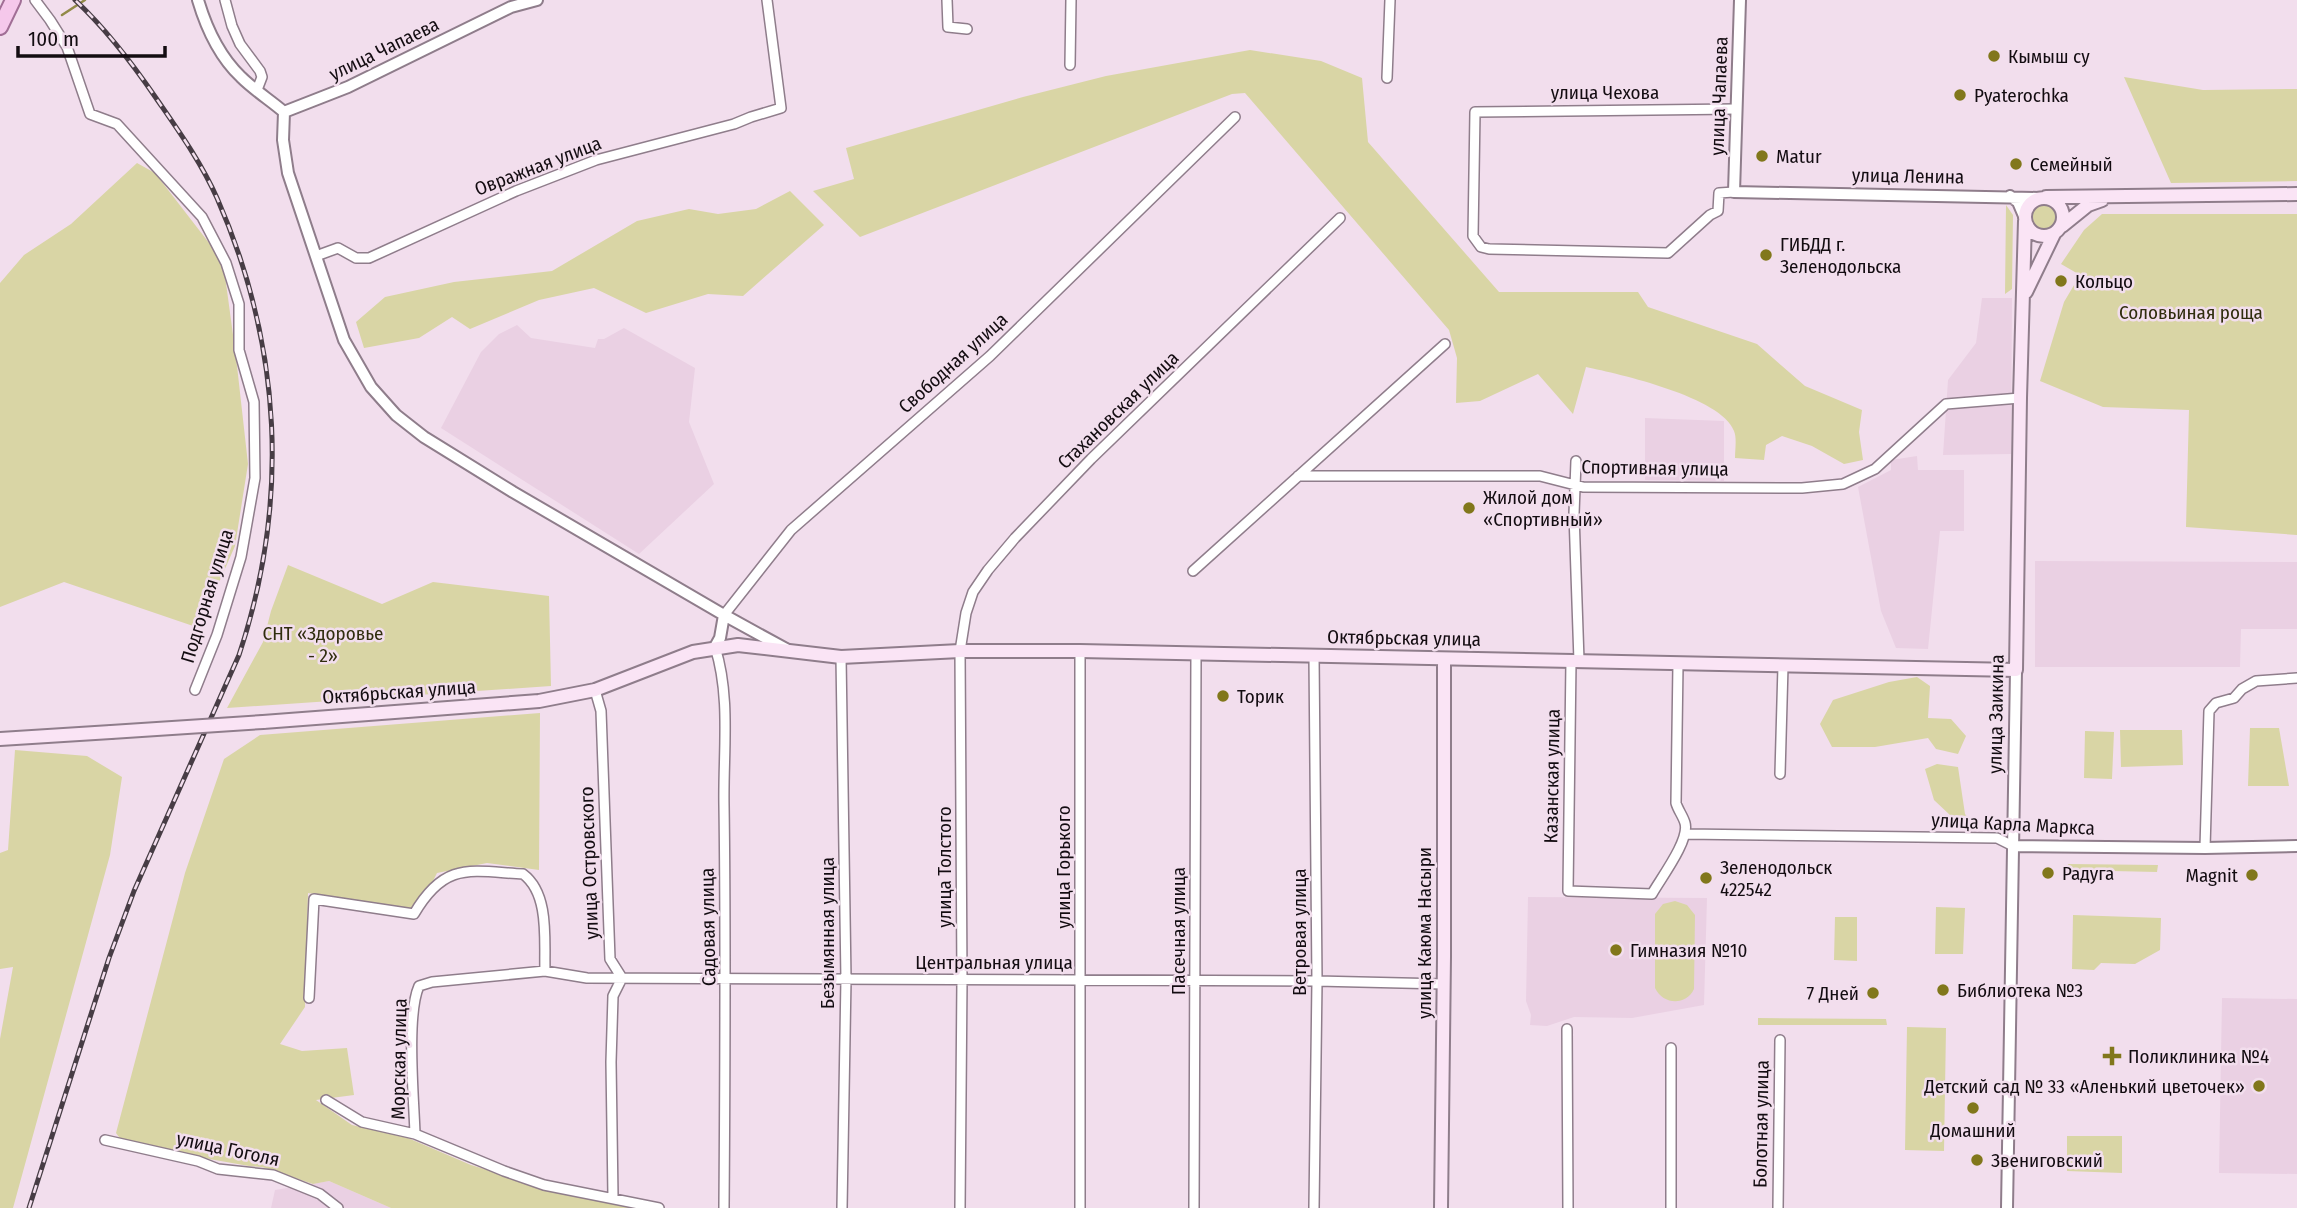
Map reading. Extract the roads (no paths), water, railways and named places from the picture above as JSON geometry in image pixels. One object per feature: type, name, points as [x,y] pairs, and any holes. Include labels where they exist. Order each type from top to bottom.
[{"type":"main road","points":[[0,27],[10,0]]},
{"type":"main road","name":"улица Ленина","points":[[2043,198],[2297,194]]},
{"type":"main road","points":[[2023,298],[2057,230],[2063,220],[2057,202],[2043,198],[2029,204],[2025,218],[2027,227],[2036,235],[2042,236],[2057,230],[2088,205],[2113,196]]},
{"type":"main road","name":"улица Заикина","points":[[2016,670],[2025,218]]},
{"type":"main road","name":"Октябрьская улица","points":[[0,739],[539,701],[595,690],[669,660],[737,645],[841,657],[1080,651],[2016,670]]},
{"type":"main road","name":"улица Каюма Насыри","points":[[1441,1208],[1444,659]]},
{"type":"street","points":[[0,5],[10,0]]},
{"type":"street","name":"Подгорная улица","points":[[35,0],[67,47],[90,114],[117,124],[202,217],[226,263],[239,304],[239,350],[254,402],[256,478],[241,557],[217,635],[195,690]]},
{"type":"street","points":[[198,0],[211,34],[225,59],[241,77],[284,112]]},
{"type":"street","points":[[225,0],[240,44],[260,71],[262,77],[257,90]]},
{"type":"street","name":"улица Чапаева","points":[[284,112],[348,87],[510,3],[537,0]]},
{"type":"street","name":"Овражная улица","points":[[316,256],[338,248],[356,258],[369,258],[516,191],[596,160],[734,124],[780,108],[767,0]]},
{"type":"street","points":[[947,0],[948,27],[967,29]]},
{"type":"street","points":[[1070,0],[1070,65]]},
{"type":"street","points":[[1387,78],[1390,0]]},
{"type":"street","name":"улица Чапаева","points":[[1734,192],[1740,0]]},
{"type":"street","name":"улица Чехова","points":[[1734,192],[1719,193],[1718,211],[1668,253],[1489,249],[1481,247],[1474,236],[1475,111],[1736,109]]},
{"type":"street","name":"Октябрьская улица","points":[[284,112],[285,158],[344,340],[371,387],[396,415],[424,437],[513,492],[792,652]]},
{"type":"street","name":"Свободная улица","points":[[715,648],[720,638],[724,615],[791,530],[990,356],[1235,117]]},
{"type":"street","name":"улица Ленина","points":[[1734,192],[2043,198]]},
{"type":"street","points":[[2010,197],[2018,202],[2025,218]]},
{"type":"street","name":"Стахановская улица","points":[[960,652],[966,613],[973,593],[1015,538],[1091,458],[1340,218]]},
{"type":"street","points":[[1193,571],[1445,344]]},
{"type":"street","name":"Спортивная улица","points":[[1298,476],[1540,476],[1583,487],[1802,488],[1843,484],[1875,469],[1946,404],[2020,398]]},
{"type":"street","name":"Казанская улица","points":[[1576,461],[1575,661],[1568,891],[1652,894],[1685,834]]},
{"type":"street","name":"Садовая улица","points":[[715,648],[721,667],[724,696],[724,1208]]},
{"type":"street","name":"улица Горького","points":[[1080,651],[1080,1208]]},
{"type":"street","name":"улица Толстого","points":[[960,652],[960,1208]]},
{"type":"street","name":"Пасечная улица","points":[[1194,1208],[1196,654]]},
{"type":"street","name":"Ветровая улица","points":[[1314,656],[1317,981],[1314,1208]]},
{"type":"street","name":"Безымянная улица","points":[[841,657],[846,979],[842,1208]]},
{"type":"street","points":[[1678,663],[1676,803],[1685,823],[1685,834]]},
{"type":"street","points":[[1780,774],[1783,666]]},
{"type":"street","name":"улица Заикина","points":[[2007,1208],[2016,670]]},
{"type":"street","points":[[2205,848],[2209,711],[2216,704],[2234,698],[2250,684],[2264,679],[2297,678]]},
{"type":"street","name":"улица Островского","points":[[595,690],[601,711],[610,960],[622,978]]},
{"type":"street","name":"улица Карла Маркса","points":[[1685,834],[1997,838],[2013,846],[2297,846]]},
{"type":"street","points":[[309,998],[314,899],[414,914],[436,884],[462,871],[523,874],[531,880],[538,892],[541,906],[545,971]]},
{"type":"street","name":"Центральная улица","points":[[545,971],[587,978],[1195,980],[1444,984]]},
{"type":"street","name":"Морская улица","points":[[415,1135],[413,1029],[419,986],[444,980],[545,971]]},
{"type":"street","points":[[613,1197],[613,996],[622,978]]},
{"type":"street","points":[[1567,1029],[1567,1208]]},
{"type":"street","name":"Болотная улица","points":[[1778,1208],[1780,1040]]},
{"type":"street","points":[[1671,1048],[1671,1208]]},
{"type":"street","points":[[326,1100],[362,1122],[415,1135],[544,1185],[659,1208]]},
{"type":"street","name":"улица Гоголя","points":[[105,1140],[185,1158],[218,1169],[273,1175],[320,1195],[338,1208]]},
{"type":"waterway","points":[[62,15],[85,0]]},
{"type":"railway","points":[[29,1208],[109,958],[134,891],[239,655],[255,598],[266,540],[272,482],[272,425],[266,367],[255,310],[239,254],[217,198],[189,146],[147,85],[108,35],[75,0]]},
{"type":"place","name":"Кымыш су","points":[[1994,56]]},
{"type":"place","name":"Pyaterochka","points":[[1960,95]]},
{"type":"place","name":"Matur","points":[[1762,156]]},
{"type":"place","name":"Семейный","points":[[2016,164]]},
{"type":"place","name":"ГИБДД г. Зеленодольска","points":[[1766,255]]},
{"type":"place","name":"Кольцо","points":[[2061,281]]},
{"type":"place","name":"Жилой дом «Спортивный»","points":[[1469,508]]},
{"type":"place","name":"Торик","points":[[1223,696]]},
{"type":"place","name":"Радуга","points":[[2048,873]]},
{"type":"place","name":"Magnit","points":[[2252,875]]},
{"type":"place","name":"Зеленодольск 422542","points":[[1706,878]]},
{"type":"place","name":"Гимназия №10","points":[[1616,950]]},
{"type":"place","name":"Библиотека №3","points":[[1943,990]]},
{"type":"place","name":"7 Дней","points":[[1873,993]]},
{"type":"place","name":"Поликлиника №4","points":[[2112,1056]]},
{"type":"place","name":"Детский сад № 33 «Аленький цветочек»","points":[[2259,1086]]},
{"type":"place","name":"Домашний","points":[[1973,1108]]},
{"type":"place","name":"Звениговский","points":[[1977,1160]]},
{"type":"park label","name":"Соловьиная роща","points":[[2191,312]]},
{"type":"park label","name":"СНТ «Здоровье - 2»","points":[[323,644]]}]
